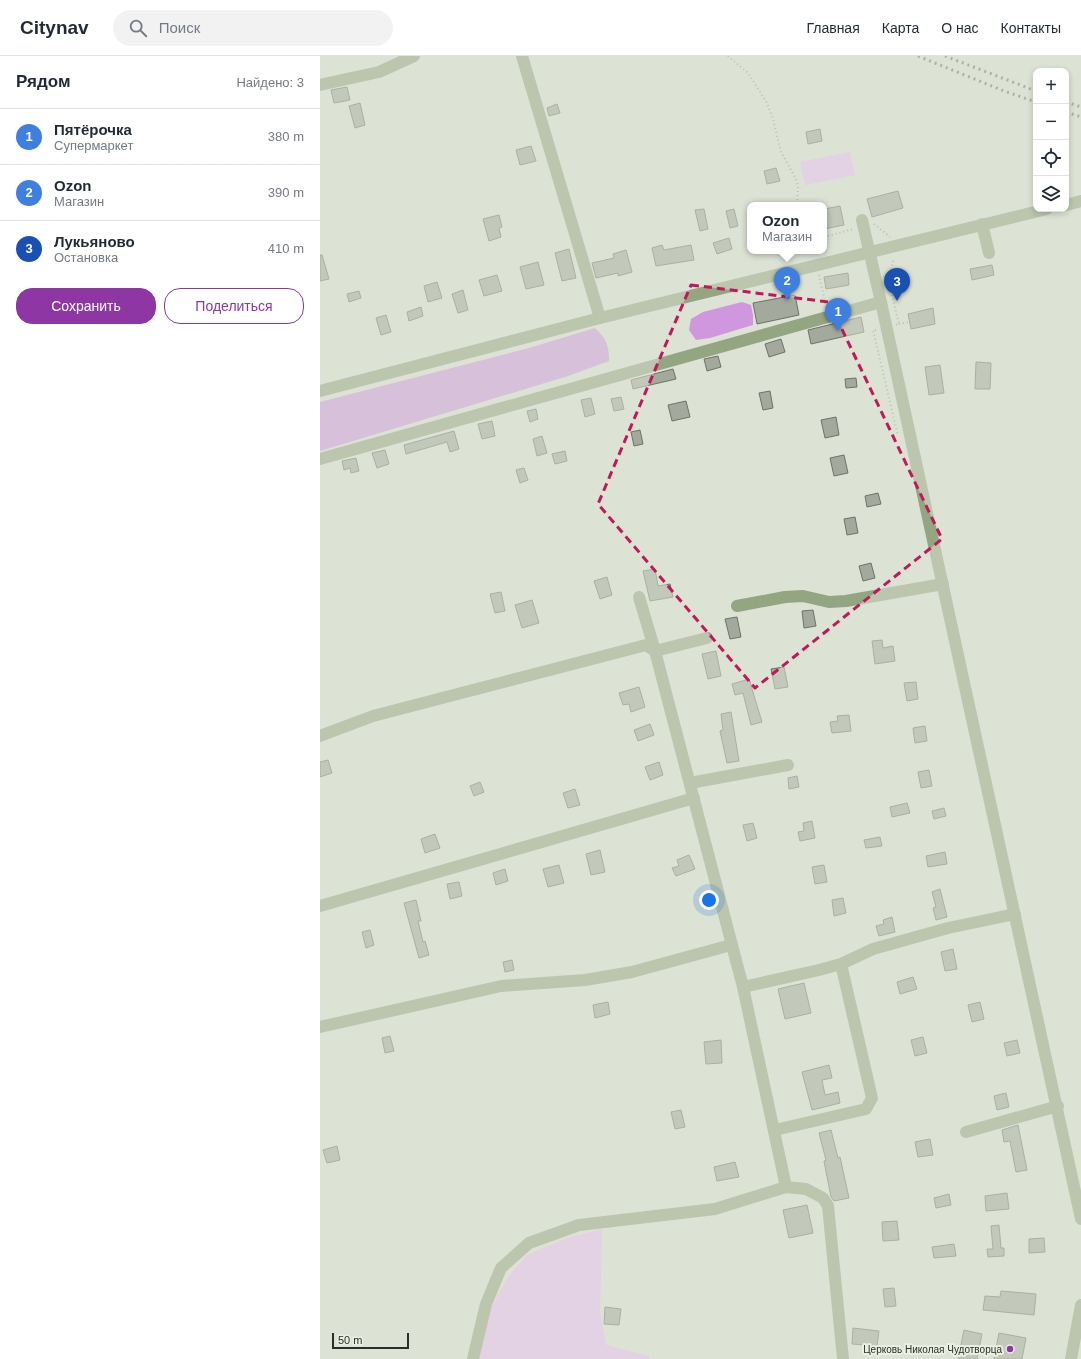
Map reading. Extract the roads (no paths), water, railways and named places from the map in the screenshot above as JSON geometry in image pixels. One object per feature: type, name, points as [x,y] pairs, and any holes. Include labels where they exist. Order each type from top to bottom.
[{"type":"street","points":[[320,85],[379,72],[414,56]]},
{"type":"street","points":[[522,56],[600,318]]},
{"type":"street","points":[[1069,204],[1081,201]]},
{"type":"street","points":[[320,391],[600,318],[816,264],[1034,212]]},
{"type":"street","points":[[862,220],[1058,1106],[1078,1184],[1081,1219]]},
{"type":"street","points":[[982,224],[989,254]]},
{"type":"street","points":[[320,459],[881,302]]},
{"type":"street","points":[[737,606],[785,596],[802,596],[829,602],[846,601],[943,584]]},
{"type":"street","points":[[639,597],[655,651],[743,988],[775,1130],[786,1187]]},
{"type":"street","points":[[320,736],[373,716],[646,645],[655,651],[707,638]]},
{"type":"street","points":[[690,783],[788,765]]},
{"type":"street","points":[[320,906],[694,798]]},
{"type":"street","points":[[743,988],[841,964],[873,949],[948,928],[1015,914]]},
{"type":"street","points":[[320,1027],[501,986],[585,980],[632,972],[731,945]]},
{"type":"street","points":[[775,1130],[866,1109],[872,1098],[841,964]]},
{"type":"street","points":[[966,1132],[1058,1106]]},
{"type":"street","points":[[473,1359],[486,1304],[501,1268],[529,1243],[579,1225],[715,1209],[786,1187],[806,1189],[823,1198],[828,1206],[843,1359]]},
{"type":"street","points":[[1072,1359],[1081,1306]]},
{"type":"railway","points":[[918,56],[1004,91],[1033,101]]},
{"type":"railway","points":[[945,56],[1033,90]]},
{"type":"railway","points":[[1069,103],[1081,107]]},
{"type":"railway","points":[[1069,113],[1081,117]]},
{"type":"place","name":"Ozon","points":[[787,300]]},
{"type":"place","name":"Лукьяново","points":[[897,301]]},
{"type":"place","name":"Пятёрочка","points":[[838,331]]},
{"type":"place","name":"Церковь Николая Чудотворца","points":[[1010,1349]]}]
